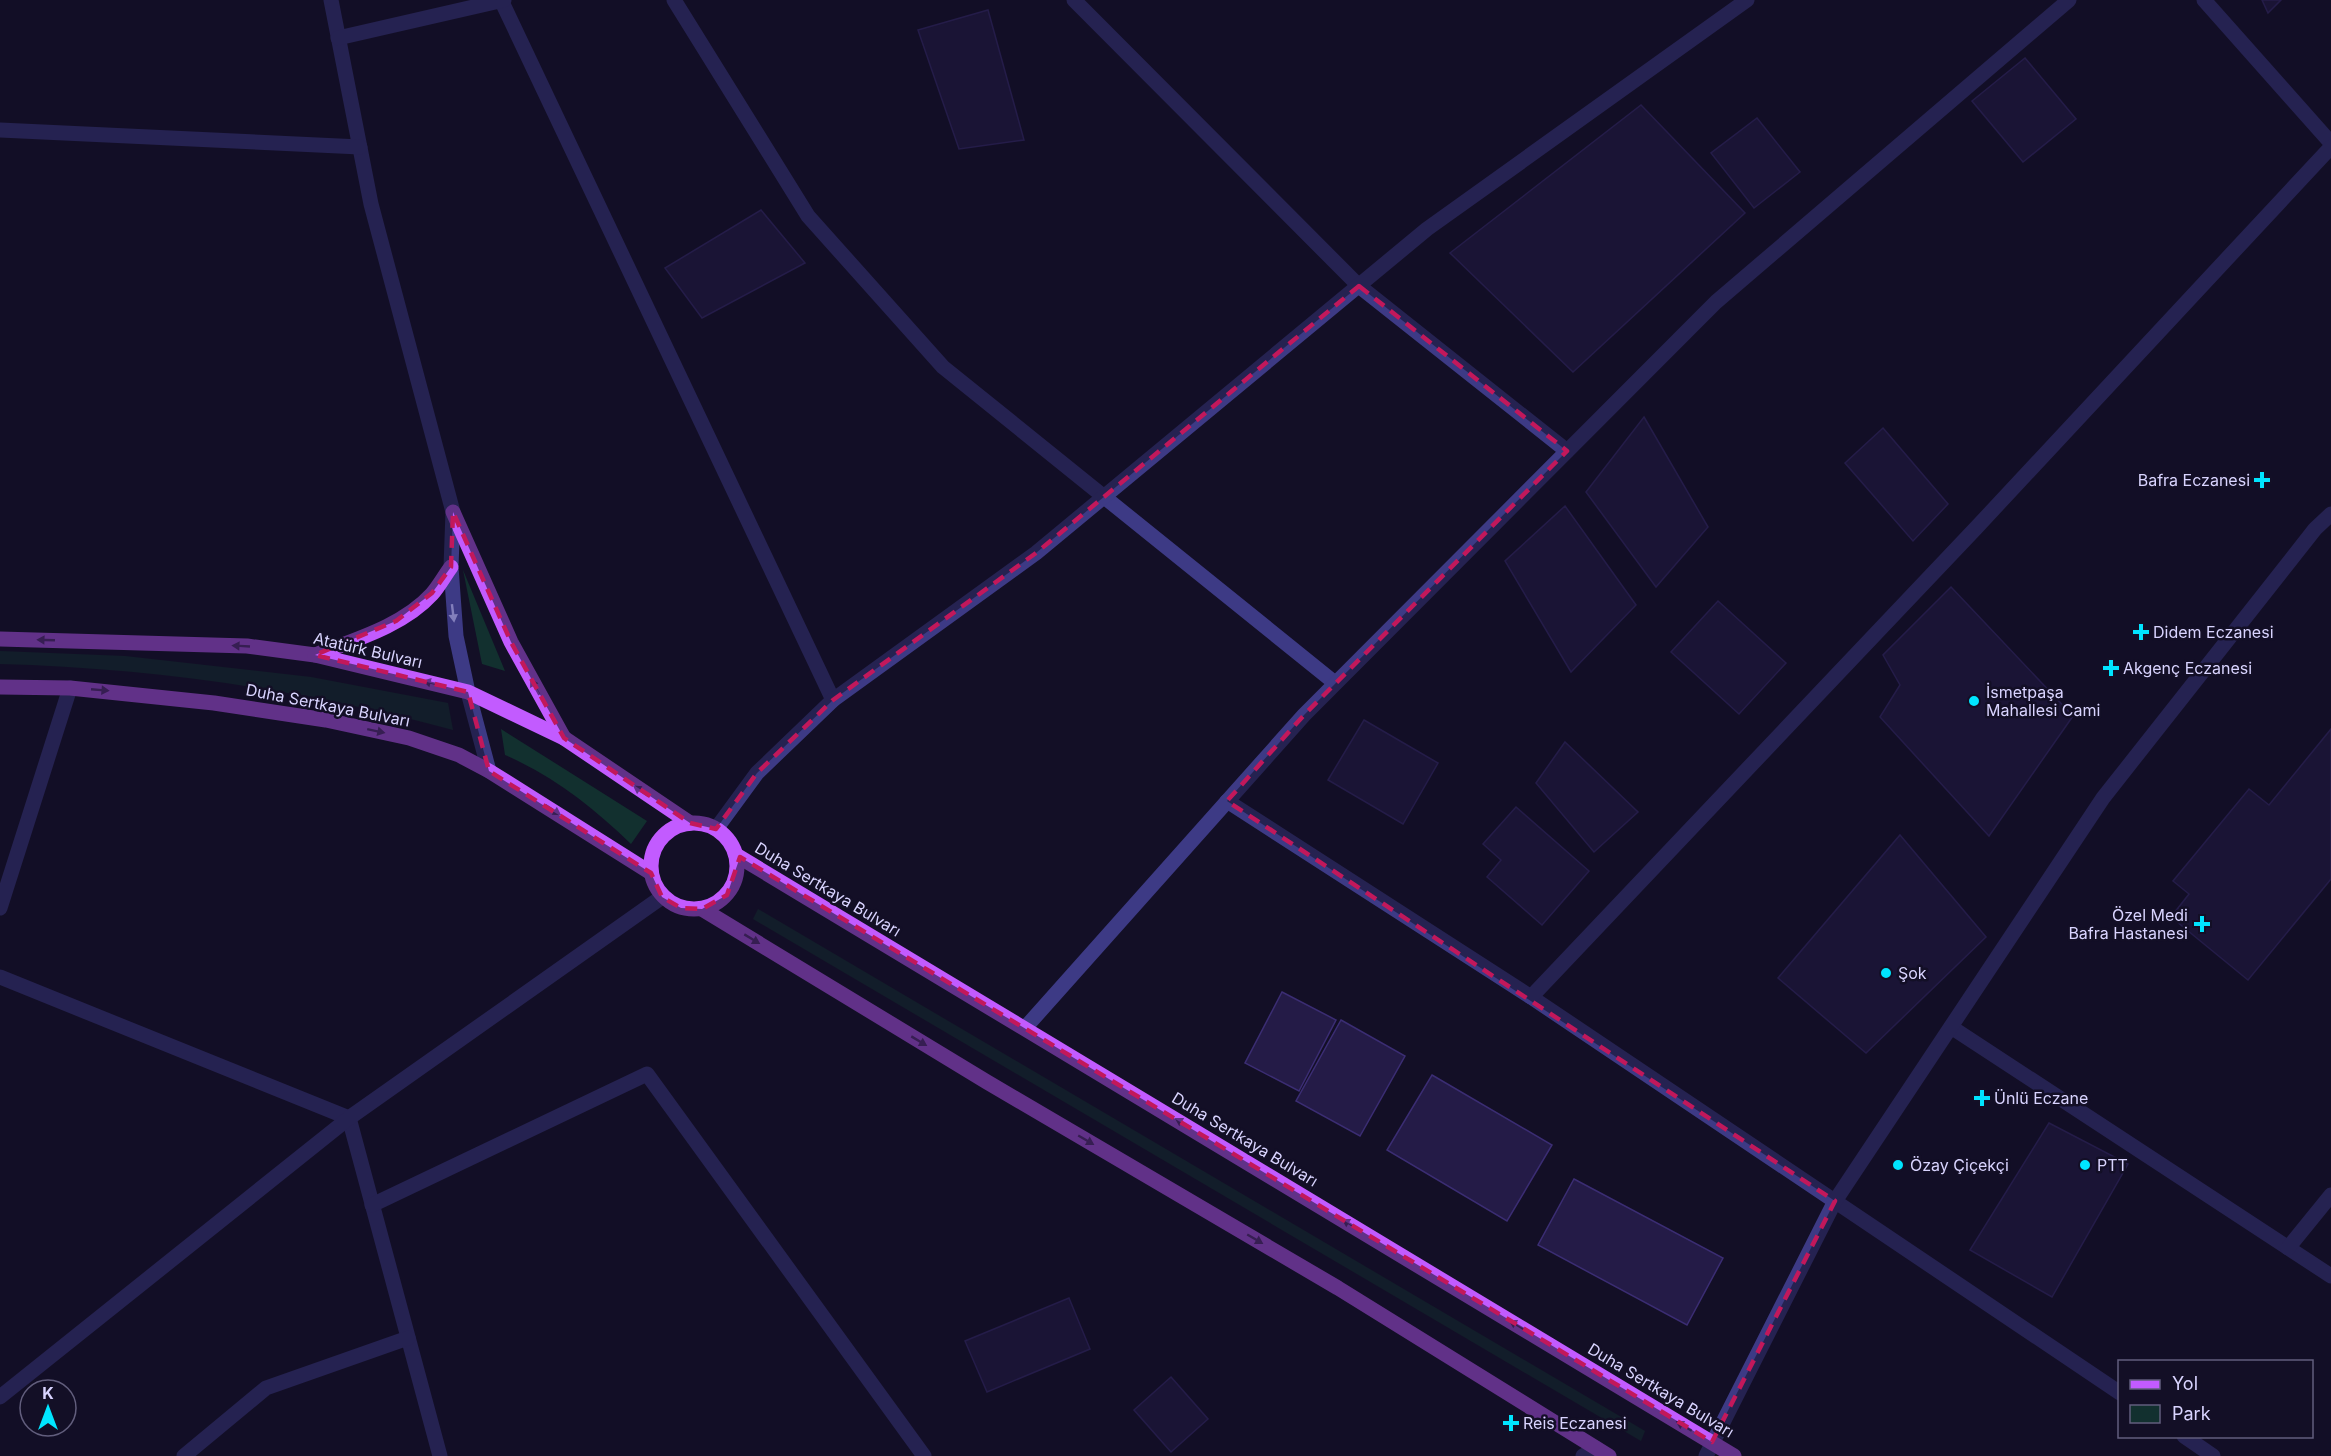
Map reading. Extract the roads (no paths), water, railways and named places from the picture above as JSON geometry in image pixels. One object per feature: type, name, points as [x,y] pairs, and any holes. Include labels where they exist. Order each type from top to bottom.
[{"type":"main road","points":[[453,512],[511,642],[564,738]]},
{"type":"main road","points":[[315,655],[396,621],[419,606],[432,593],[451,567]]},
{"type":"main road","name":"Atatürk Bulvarı","points":[[0,639],[247,646],[315,655],[468,692],[564,738],[690,823]]},
{"type":"main road","name":"Duha Sertkaya Bulvarı","points":[[0,687],[70,688],[214,703],[326,720],[409,738],[459,755],[489,771],[651,873]]},
{"type":"main road","points":[[690,823],[704,824],[716,829],[728,840],[735,855],[737,869],[731,889],[715,904],[702,909],[681,908],[662,897],[651,873],[651,859],[656,845],[664,834],[690,823]]},
{"type":"main road","name":"Duha Sertkaya Bulvarı","points":[[735,855],[1025,1028],[1709,1449],[1734,1456]]},
{"type":"main road","points":[[702,909],[987,1082],[1338,1288],[1596,1453]]},
{"type":"street","points":[[331,0],[371,204],[453,512],[451,567],[456,636],[489,771]]},
{"type":"street","points":[[674,0],[808,216],[943,367],[1335,683]]},
{"type":"street","points":[[1074,0],[1359,286],[1567,451]]},
{"type":"street","points":[[716,829],[757,774],[833,700],[1036,554],[1427,229],[1746,0]]},
{"type":"street","points":[[1025,1028],[1304,715],[1716,302],[2069,0]]},
{"type":"street","points":[[1531,997],[1976,528],[2331,145],[2204,0]]},
{"type":"street","points":[[338,38],[503,1],[833,700]]},
{"type":"street","points":[[0,130],[360,147]]},
{"type":"street","points":[[1709,1449],[1834,1201],[2103,798],[2315,529],[2331,514]]},
{"type":"street","points":[[0,908],[70,688]]},
{"type":"street","points":[[1227,801],[1531,997],[2118,1392]]},
{"type":"street","points":[[0,1397],[348,1118],[662,897]]},
{"type":"street","points":[[0,977],[348,1118]]},
{"type":"street","points":[[1951,1027],[2331,1276]]},
{"type":"street","points":[[372,1205],[647,1074],[924,1456]]},
{"type":"street","points":[[348,1118],[440,1456]]},
{"type":"street","points":[[2288,1248],[2331,1195]]},
{"type":"street","points":[[184,1456],[266,1388],[408,1338]]},
{"type":"street","points":[[2186,1438],[2213,1456]]},
{"type":"place","name":"Bafra Eczanesi","points":[[2262,480]]},
{"type":"place","name":"Didem Eczanesi","points":[[2141,632]]},
{"type":"place","name":"Akgenç Eczanesi","points":[[2111,668]]},
{"type":"place","name":"İsmetpaşa Mahallesi Cami","points":[[1974,701]]},
{"type":"place","name":"Özel Medi Bafra Hastanesi","points":[[2202,924]]},
{"type":"place","name":"Şok","points":[[1886,973]]},
{"type":"place","name":"Ünlü Eczane","points":[[1982,1098]]},
{"type":"place","name":"Özay Çiçekçi","points":[[1898,1165]]},
{"type":"place","name":"PTT","points":[[2085,1165]]},
{"type":"place","name":"Reis Eczanesi","points":[[1511,1423]]}]
